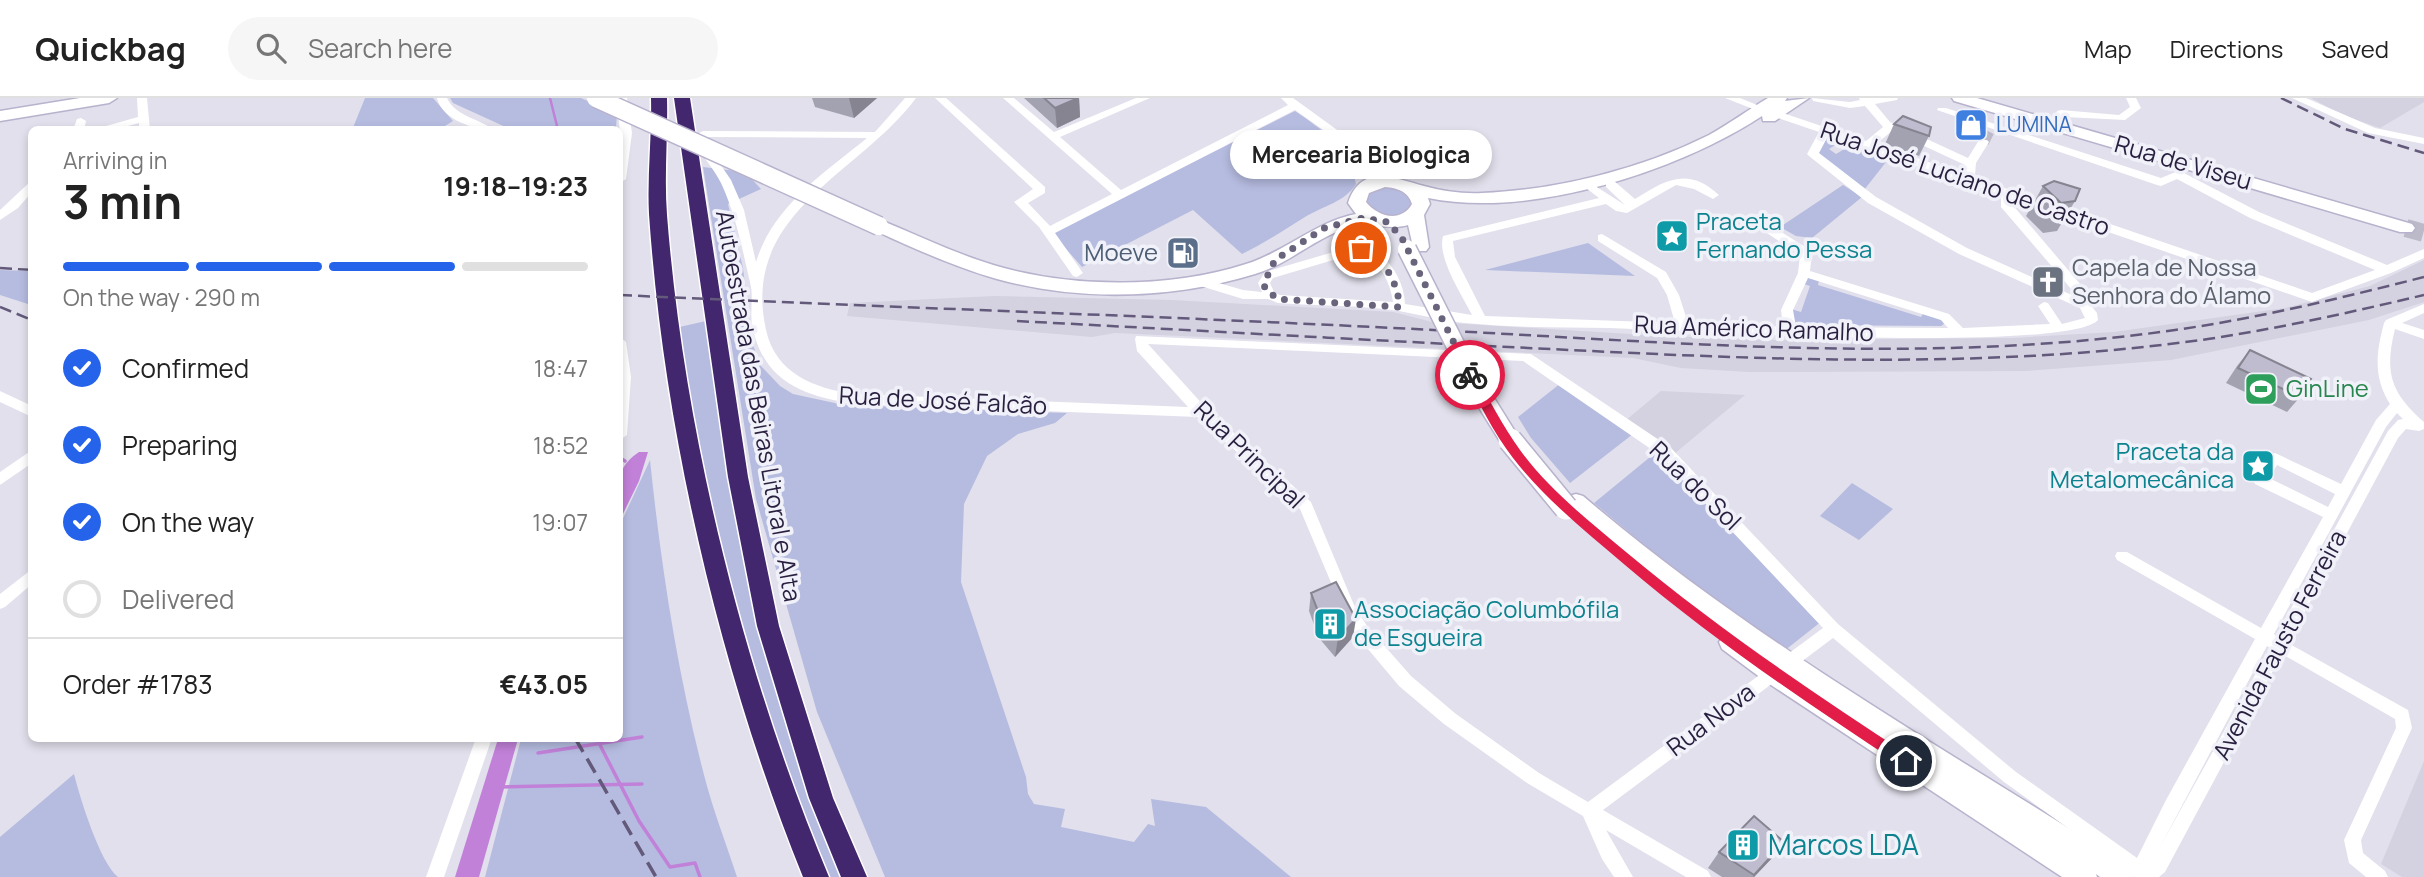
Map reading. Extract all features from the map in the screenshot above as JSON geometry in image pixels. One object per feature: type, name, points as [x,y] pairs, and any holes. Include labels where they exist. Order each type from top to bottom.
[{"type":"highway","points":[[659,98],[660,236],[670,339],[696,485],[735,637],[785,799],[816,877]]},
{"type":"highway","name":"Autoestrada das Beiras Litoral e Alta","points":[[682,98],[738,477],[768,626],[821,798],[854,877]]},
{"type":"main road","points":[[0,108],[78,98]]},
{"type":"main road","points":[[0,116],[44,111],[109,98]]},
{"type":"main road","points":[[596,98],[703,141],[960,259],[1019,278],[1132,286],[1193,280],[1272,267],[1324,228],[1347,220],[1380,220],[1443,205],[1504,208],[1603,191],[1687,162],[1772,107]]},
{"type":"main road","points":[[623,98],[703,141]]},
{"type":"main road","points":[[883,222],[1025,268],[1077,274],[1146,275],[1236,262],[1271,250],[1361,193],[1400,183],[1469,200],[1513,197],[1677,154],[1772,107],[1801,98]]},
{"type":"main road","name":"Rua de Viseu","points":[[1960,98],[2412,226],[1980,98]]},
{"type":"main road","points":[[1400,183],[1418,195],[1413,248]]},
{"type":"main road","points":[[1361,193],[1362,211],[1397,231],[1413,248],[1491,415],[1539,483],[1734,629],[1779,668],[2084,877]]},
{"type":"main road","points":[[1779,668],[2123,877]]},
{"type":"street","points":[[142,98],[144,124]]},
{"type":"street","points":[[442,98],[443,103],[456,115],[480,126]]},
{"type":"street","points":[[623,98],[623,137]]},
{"type":"street","name":"Rua de José Falcão","points":[[911,98],[876,135],[794,205],[769,243],[755,285],[758,321],[766,351],[779,371],[803,388],[854,399],[1201,412]]},
{"type":"street","points":[[940,98],[1041,190],[1020,202],[1048,232],[1077,274]]},
{"type":"street","points":[[1008,98],[1120,195]]},
{"type":"street","points":[[1054,136],[1145,98]]},
{"type":"street","name":"Rua José Luciano de Castro","points":[[1730,98],[1772,107],[1867,146],[2312,298],[2387,270]]},
{"type":"street","points":[[1817,99],[1850,105],[1893,98]]},
{"type":"street","points":[[2059,120],[2060,113],[2121,118],[2136,108],[2131,98]]},
{"type":"street","points":[[2297,98],[2372,131],[2424,141]]},
{"type":"street","points":[[2306,98],[2325,111]]},
{"type":"street","points":[[1866,101],[1890,127],[1970,163]]},
{"type":"street","points":[[1048,232],[1291,102],[1347,142],[1361,159],[1400,183]]},
{"type":"street","points":[[1942,110],[2161,182],[2178,175],[2208,193],[2307,238],[2387,270],[2424,253]]},
{"type":"street","points":[[1867,146],[1890,127]]},
{"type":"street","points":[[1825,131],[1813,154],[1872,200],[1963,251],[2084,305]]},
{"type":"street","points":[[755,285],[738,210],[703,141],[763,134],[876,135]]},
{"type":"street","points":[[1973,183],[1970,163],[1983,142]]},
{"type":"street","points":[[1361,159],[1361,193]]},
{"type":"street","points":[[1480,319],[1449,257],[1447,239],[1603,191],[1620,208],[1635,205],[1675,180],[1691,181],[1713,195]]},
{"type":"street","points":[[0,216],[28,189]]},
{"type":"street","points":[[2007,194],[2005,204],[2077,288],[2084,305]]},
{"type":"street","points":[[1765,226],[1806,253],[1804,273],[1787,310],[1790,332]]},
{"type":"street","points":[[1602,238],[1662,275],[1673,295],[1683,327]]},
{"type":"street","points":[[1269,295],[1264,283],[1272,267],[1361,248],[1379,259],[1397,290],[1399,307]]},
{"type":"street","points":[[1804,273],[1945,317],[1961,333]]},
{"type":"street","name":"Rua Américo Ramalho","points":[[1193,280],[1220,285],[1247,296],[1269,295],[1278,299],[1399,307],[1415,312],[1480,319],[1790,332],[1961,333],[2058,327],[2084,324],[2092,320],[2091,313],[2084,305]]},
{"type":"street","points":[[2044,306],[2058,327]]},
{"type":"street","points":[[2390,323],[2424,309]]},
{"type":"street","points":[[2390,323],[2424,335]]},
{"type":"street","points":[[2390,323],[2383,349],[2382,372],[2396,406],[2420,427]]},
{"type":"street","name":"Rua Principal","points":[[1141,339],[1143,348],[1201,412],[1306,506],[1337,585],[1362,631],[1387,662],[1426,701],[1533,778],[1702,877]]},
{"type":"street","name":"Rua do Sol","points":[[1141,339],[1526,358],[1666,452],[1833,629],[2010,777],[2146,876]]},
{"type":"street","points":[[623,368],[623,392]]},
{"type":"street","points":[[0,396],[28,410]]},
{"type":"street","name":"Avenida Fausto Ferreira","points":[[2146,876],[2146,858],[2264,635],[2381,424],[2396,406]]},
{"type":"street","name":"Avenida Fausto Ferreira","points":[[2146,876],[2159,866],[2393,435],[2403,424],[2420,427]]},
{"type":"street","points":[[0,480],[28,457]]},
{"type":"street","points":[[2331,515],[2260,480],[2275,458],[2344,492]]},
{"type":"street","points":[[2122,556],[2402,715],[2404,728],[2352,840],[2355,857],[2379,877]]},
{"type":"street","points":[[0,603],[28,578]]},
{"type":"street","name":"Rua Nova","points":[[1589,811],[1833,629]]},
{"type":"street","points":[[435,877],[483,742]]},
{"type":"street","points":[[1589,811],[1608,853],[1624,877]]},
{"type":"shaded area","points":[[365,98],[433,98],[453,121],[445,126],[354,126]]},
{"type":"shaded area","points":[[450,98],[581,98],[617,114],[616,126],[503,126],[453,103]]},
{"type":"shaded area","points":[[2311,98],[2424,98],[2424,102],[2380,128],[2342,115]]},
{"type":"shaded area","points":[[1295,111],[1334,141],[1348,160],[1356,184],[1340,199],[1250,250],[1242,254],[1193,210],[1082,267],[1052,233]]},
{"type":"shaded area","points":[[1826,135],[1843,140],[1829,149],[1836,154],[1853,144],[1890,157],[1864,190],[1821,160],[1816,143]]},
{"type":"shaded area","points":[[703,167],[745,172],[761,189],[728,204],[743,268],[752,343],[761,366],[780,386],[793,394],[844,405],[1067,413],[1055,423],[1018,434],[987,456],[964,504],[961,582],[1026,777],[1028,794],[1034,804],[1065,809],[1061,827],[1134,842],[1148,824],[1155,826],[1151,799],[1206,807],[1291,877],[885,877],[817,712],[756,499]]},
{"type":"shaded area","points":[[1843,185],[1862,197],[1812,238],[1796,236],[1780,227]]},
{"type":"shaded area","points":[[1387,186],[1405,191],[1413,202],[1412,208],[1400,216],[1380,216],[1364,201],[1371,190]]},
{"type":"shaded area","points":[[1588,243],[1635,276],[1485,270]]},
{"type":"shaded area","points":[[2424,260],[2424,302],[2369,320],[2171,360],[2026,371],[1749,372],[1681,368],[1633,358],[1115,333],[1092,337],[847,316],[850,303],[995,296],[1172,300],[1393,312],[1432,322],[1663,336],[1781,340],[2013,338],[2114,332],[2285,308],[2370,286]]},
{"type":"shaded area","points":[[0,270],[28,271],[28,304],[0,295]]},
{"type":"shaded area","points":[[1806,277],[1819,280],[1818,285],[1921,317],[1924,312],[1944,324],[1800,325],[1793,322],[1791,309],[1801,312],[1810,286],[1801,283]]},
{"type":"shaded area","points":[[706,321],[761,639],[805,787],[840,877],[828,877],[778,744],[756,676],[719,537],[675,328]]},
{"type":"shaded area","points":[[1561,383],[1633,434],[1570,483],[1531,438],[1518,417]]},
{"type":"shaded area","points":[[1661,391],[1745,395],[1674,454],[1625,421]]},
{"type":"shaded area","points":[[639,452],[648,452],[639,481],[623,514],[623,469]]},
{"type":"shaded area","points":[[1655,453],[1680,471],[1822,621],[1784,651],[1645,554],[1648,548],[1594,503]]},
{"type":"shaded area","points":[[650,460],[665,579],[694,736],[737,877],[485,877],[520,742],[623,742],[623,518]]},
{"type":"shaded area","points":[[1852,483],[1893,509],[1859,540],[1820,516]]},
{"type":"shaded area","points":[[497,742],[517,742],[479,877],[455,877]]},
{"type":"shaded area","points":[[2424,761],[2424,877],[2402,877],[2381,864]]},
{"type":"shaded area","points":[[74,774],[98,845],[111,870],[118,877],[0,877],[0,837]]},
{"type":"building","points":[[1044,98],[1078,98],[1055,108]]},
{"type":"building","points":[[1903,116],[1931,127],[1929,136],[1894,124]]},
{"type":"building","points":[[2054,181],[2080,189],[2075,201],[2061,203],[2043,186]]},
{"type":"building","points":[[2250,350],[2311,379],[2300,397],[2238,368]]},
{"type":"building","points":[[1336,582],[1356,619],[1338,638],[1321,619],[1311,593]]},
{"type":"building","points":[[1754,816],[1784,842],[1754,875],[1719,852]]},
{"type":"waterway","points":[[550,98],[557,126]]},
{"type":"waterway","points":[[623,740],[642,737]]},
{"type":"waterway","points":[[538,753],[610,742]]},
{"type":"waterway","points":[[600,745],[620,784]]},
{"type":"waterway","points":[[501,787],[620,784]]},
{"type":"waterway","points":[[620,784],[639,821],[670,867],[695,863],[700,877]]},
{"type":"waterway","points":[[620,784],[642,784]]},
{"type":"tunnel","points":[[1983,142],[1989,130]]},
{"type":"tunnel","points":[[2406,228],[2424,233]]},
{"type":"railway","points":[[2281,98],[2345,129],[2424,153]]},
{"type":"railway","points":[[0,268],[28,270]]},
{"type":"railway","points":[[623,295],[1296,323],[1686,344],[1882,349],[2078,341],[2175,330],[2331,300],[2424,277]]},
{"type":"railway","points":[[1017,321],[1668,355],[1900,360],[2055,355],[2208,339],[2424,295]]},
{"type":"railway","points":[[0,307],[28,318]]},
{"type":"railway","points":[[577,742],[656,877]]},
{"type":"way so far","points":[[1361,248],[1379,259],[1397,290],[1399,307],[1278,299],[1269,295],[1265,289],[1264,283],[1275,260],[1324,228],[1363,218],[1388,222],[1402,238],[1470,375]]},
{"type":"place","name":"LUMINA","points":[[1971,125]]},
{"type":"place","name":"Praceta Fernando Pessa","points":[[1672,236]]},
{"type":"place","name":"Mercearia Biologica","points":[[1361,248]]},
{"type":"place","name":"Moeve","points":[[1183,253]]},
{"type":"place","name":"Capela de Nossa Senhora do Álamo","points":[[2048,282]]},
{"type":"place","name":"GinLine","points":[[2261,389]]},
{"type":"place","name":"Praceta da Metalomecânica","points":[[2258,466]]},
{"type":"place","name":"Associação Columbófila de Esgueira","points":[[1330,624]]},
{"type":"place","name":"Marcos LDA","points":[[1743,845]]},
{"type":"route","points":[[1470,375],[1491,415],[1517,455],[1539,483],[1566,508],[1685,608],[1773,674],[1906,761]]}]
